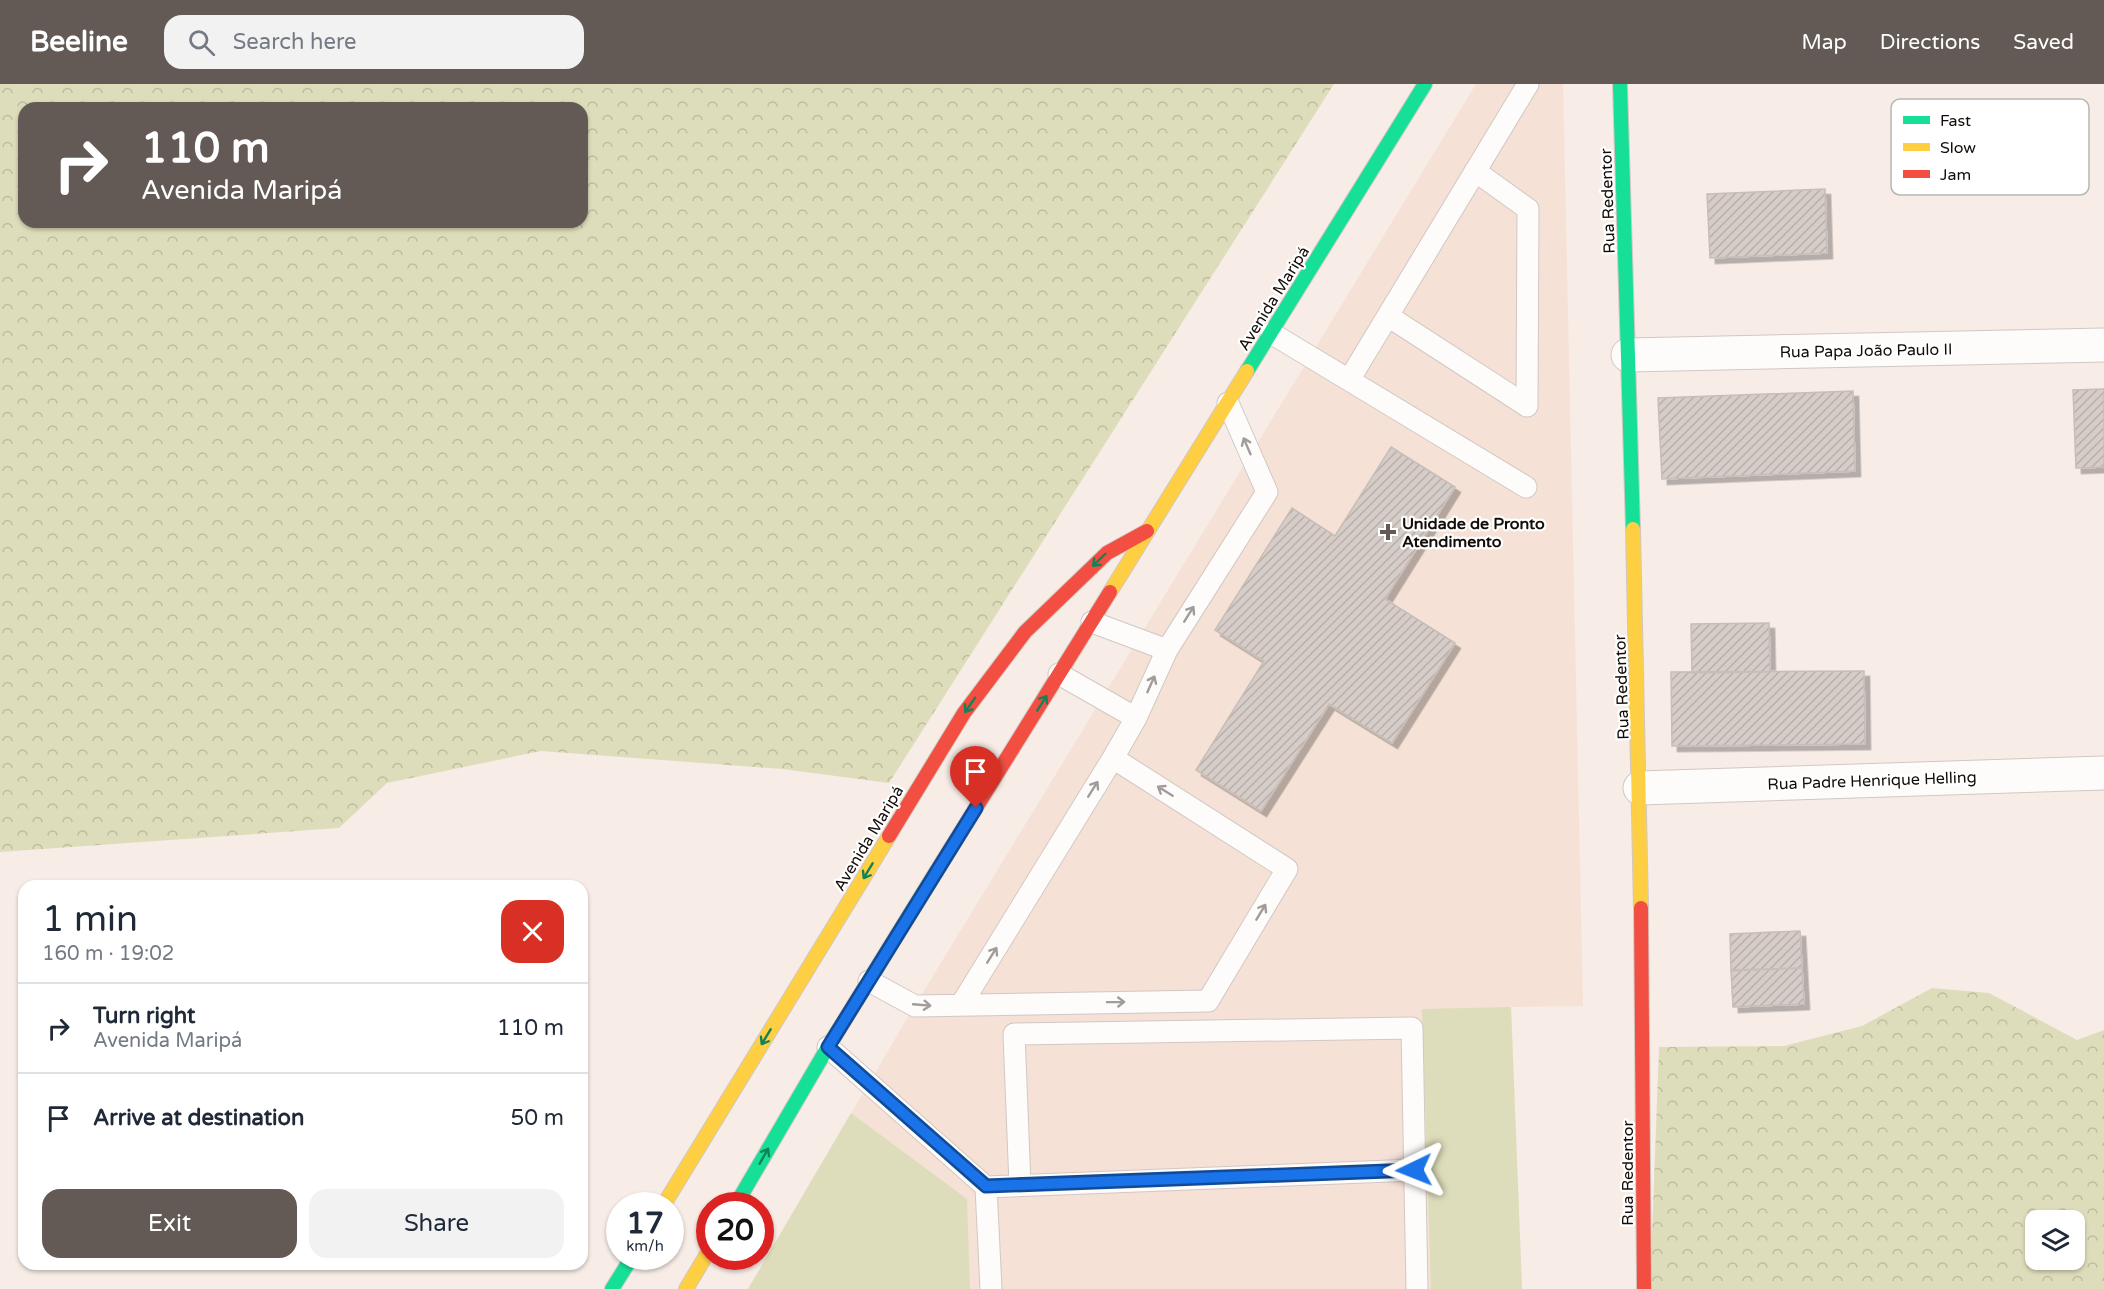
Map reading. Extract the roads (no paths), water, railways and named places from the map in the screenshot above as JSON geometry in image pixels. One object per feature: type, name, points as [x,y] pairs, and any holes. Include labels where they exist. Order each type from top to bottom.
[{"type":"main road","name":"Avenida Maripá","points":[[743,1192],[828,1047],[1425,84]]},
{"type":"main road","name":"Rua Redentor","points":[[1620,84],[1640,788],[1644,1289]]},
{"type":"main road","name":"Avenida Maripá","points":[[672,1192],[964,713],[1004,657],[1025,632],[1107,553],[1149,530]]},
{"type":"main road","points":[[612,1289],[624,1270]]},
{"type":"main road","points":[[686,1289],[697,1270]]},
{"type":"street","name":"Rua Papa João Paulo II","points":[[1628,355],[2104,345]]},
{"type":"street","name":"Rua Padre Henrique Helling","points":[[1640,788],[2104,773]]},
{"type":"lane","points":[[1349,380],[1528,84]]},
{"type":"lane","points":[[1388,316],[1527,406],[1528,209],[1475,171]]},
{"type":"lane","points":[[1271,333],[1526,488]]},
{"type":"lane","points":[[961,1005],[1113,758],[1136,718],[1167,650],[1267,492],[1228,403]]},
{"type":"lane","points":[[1092,622],[1167,650]]},
{"type":"lane","points":[[1059,674],[1136,718]]},
{"type":"lane","points":[[869,981],[915,1005],[1208,1001],[1287,869],[1113,758]]},
{"type":"lane","points":[[1020,1185],[1014,1034],[1412,1029],[1417,1289]]},
{"type":"lane","points":[[828,1047],[986,1186],[1414,1170]]},
{"type":"lane","points":[[986,1186],[991,1289]]},
{"type":"place","name":"Unidade de Pronto Atendimento","points":[[1388,532]]}]
